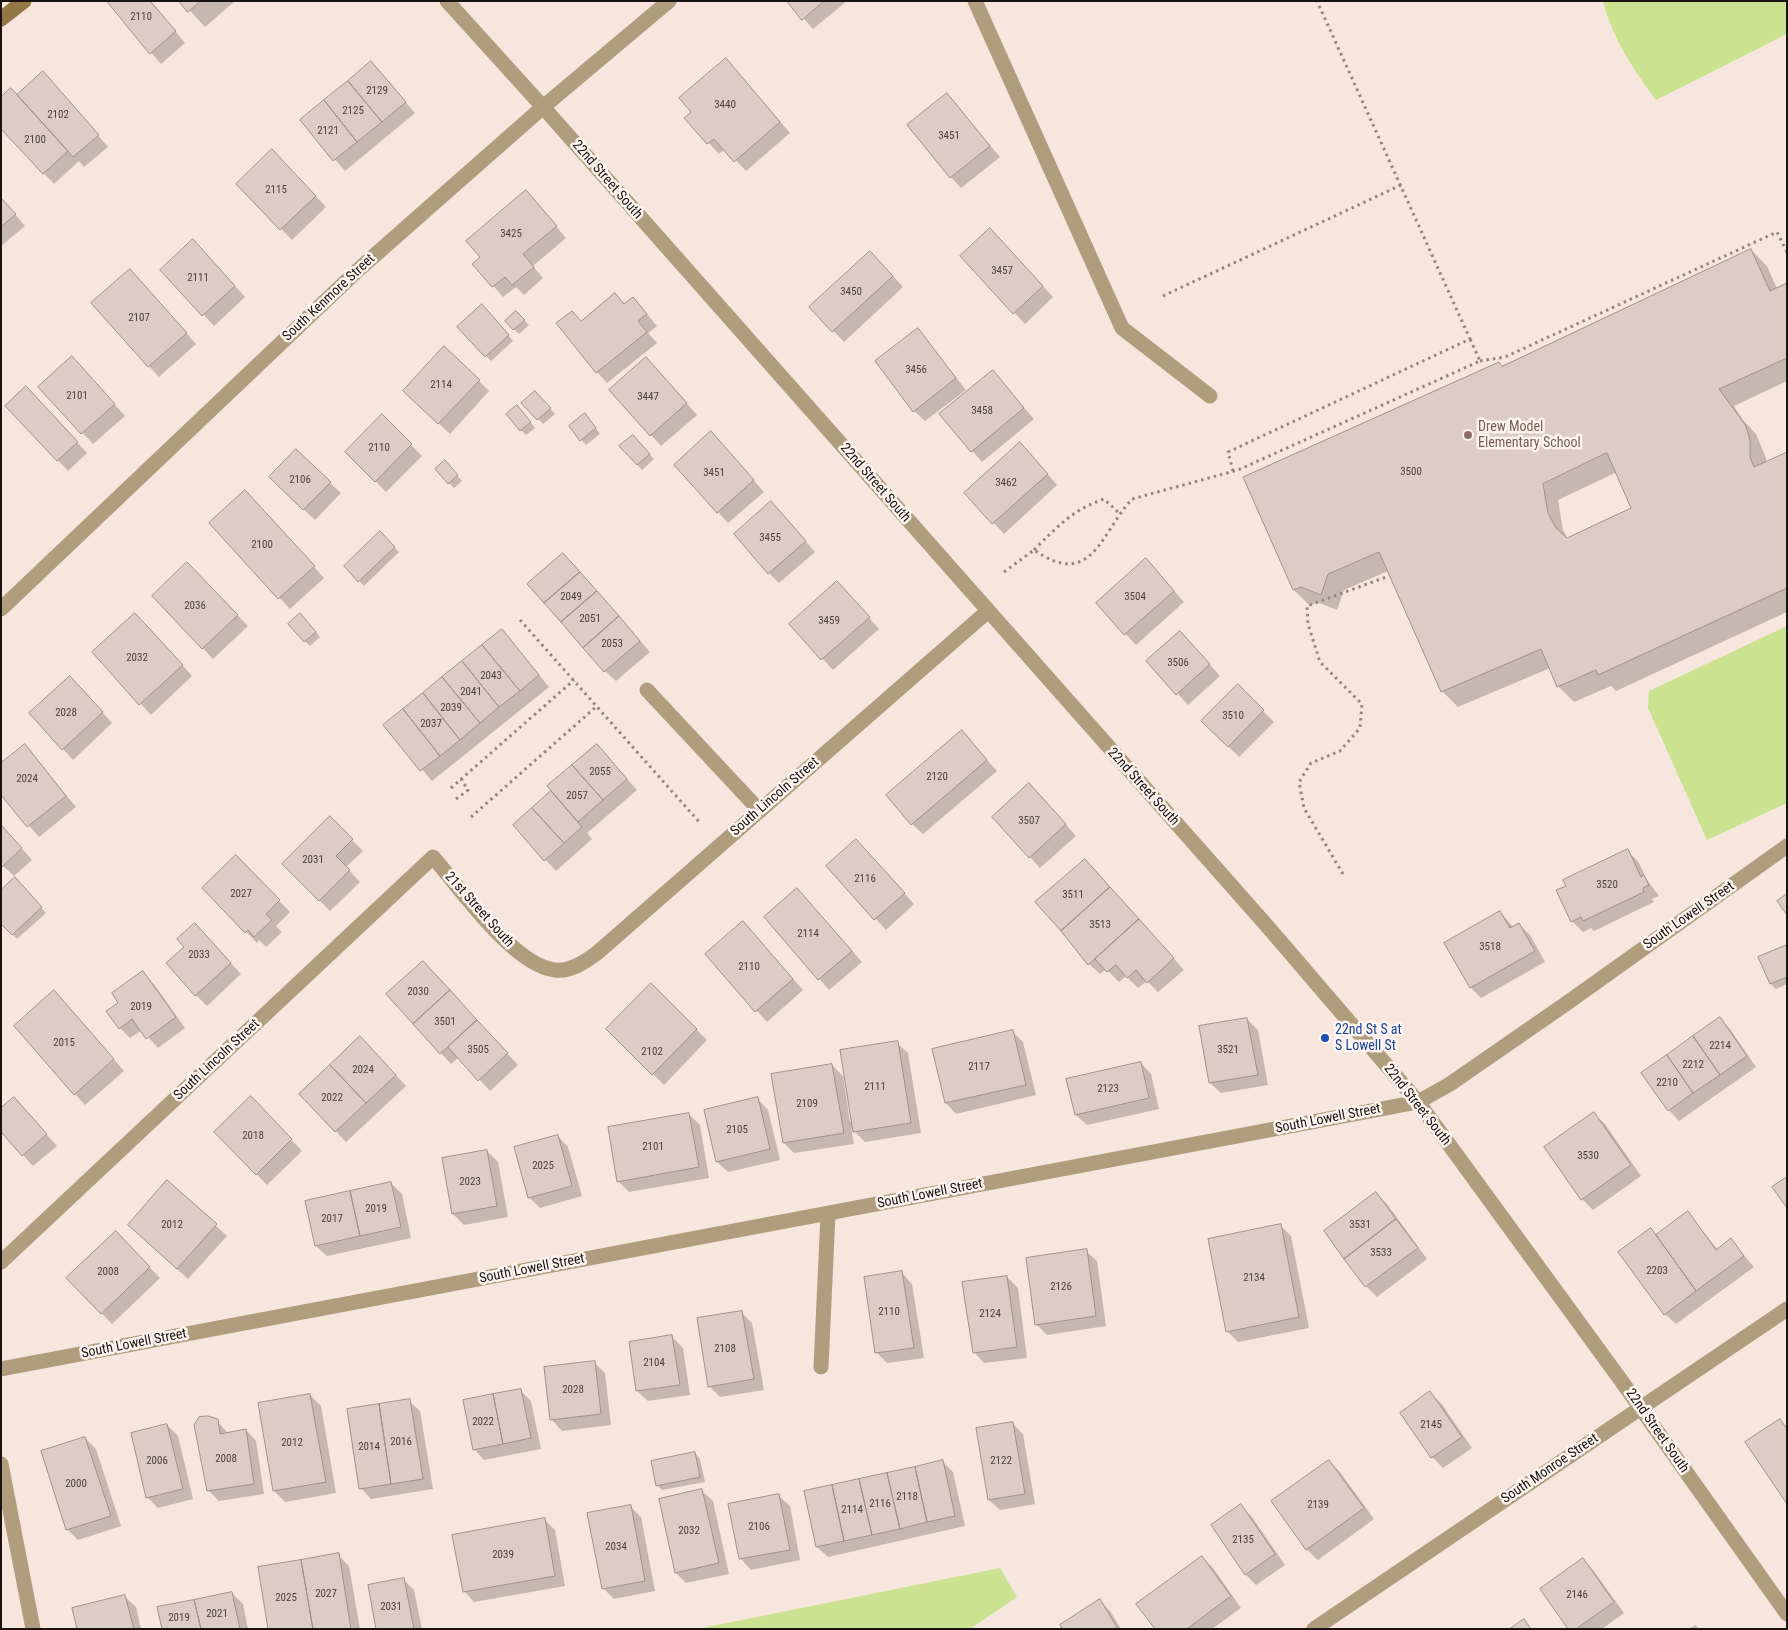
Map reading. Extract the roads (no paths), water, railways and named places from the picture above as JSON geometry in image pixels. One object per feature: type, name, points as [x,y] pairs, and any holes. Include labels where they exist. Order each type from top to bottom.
[{"type":"main road","points":[[1,19],[24,1]]},
{"type":"street","name":"22nd Street South","points":[[447,1],[543,107],[1268,927],[1418,1102],[1641,1408],[1787,1614]]},
{"type":"street","name":"South Kenmore Street","points":[[1,609],[358,270],[543,107],[669,1]]},
{"type":"street","points":[[975,1],[1122,328],[1210,396]]},
{"type":"street","name":"South Lincoln Street","points":[[556,970],[579,965],[596,954],[988,611]]},
{"type":"street","points":[[647,690],[760,811]]},
{"type":"street","name":"South Lowell Street","points":[[1,1369],[1418,1102],[1450,1084],[1567,1003],[1787,846]]},
{"type":"street","name":"South Lincoln Street","points":[[1,1262],[433,857]]},
{"type":"street","name":"21st Street South","points":[[433,857],[508,944],[531,963],[556,970]]},
{"type":"street","points":[[821,1367],[828,1214]]},
{"type":"street","name":"South Monroe Street","points":[[1314,1629],[1787,1309]]},
{"type":"street","points":[[1,1464],[33,1629]]},
{"type":"place","name":"Drew Model Elementary School","points":[[1468,435]]},
{"type":"place","name":"22nd St S at S Lowell St","points":[[1325,1038]]}]
